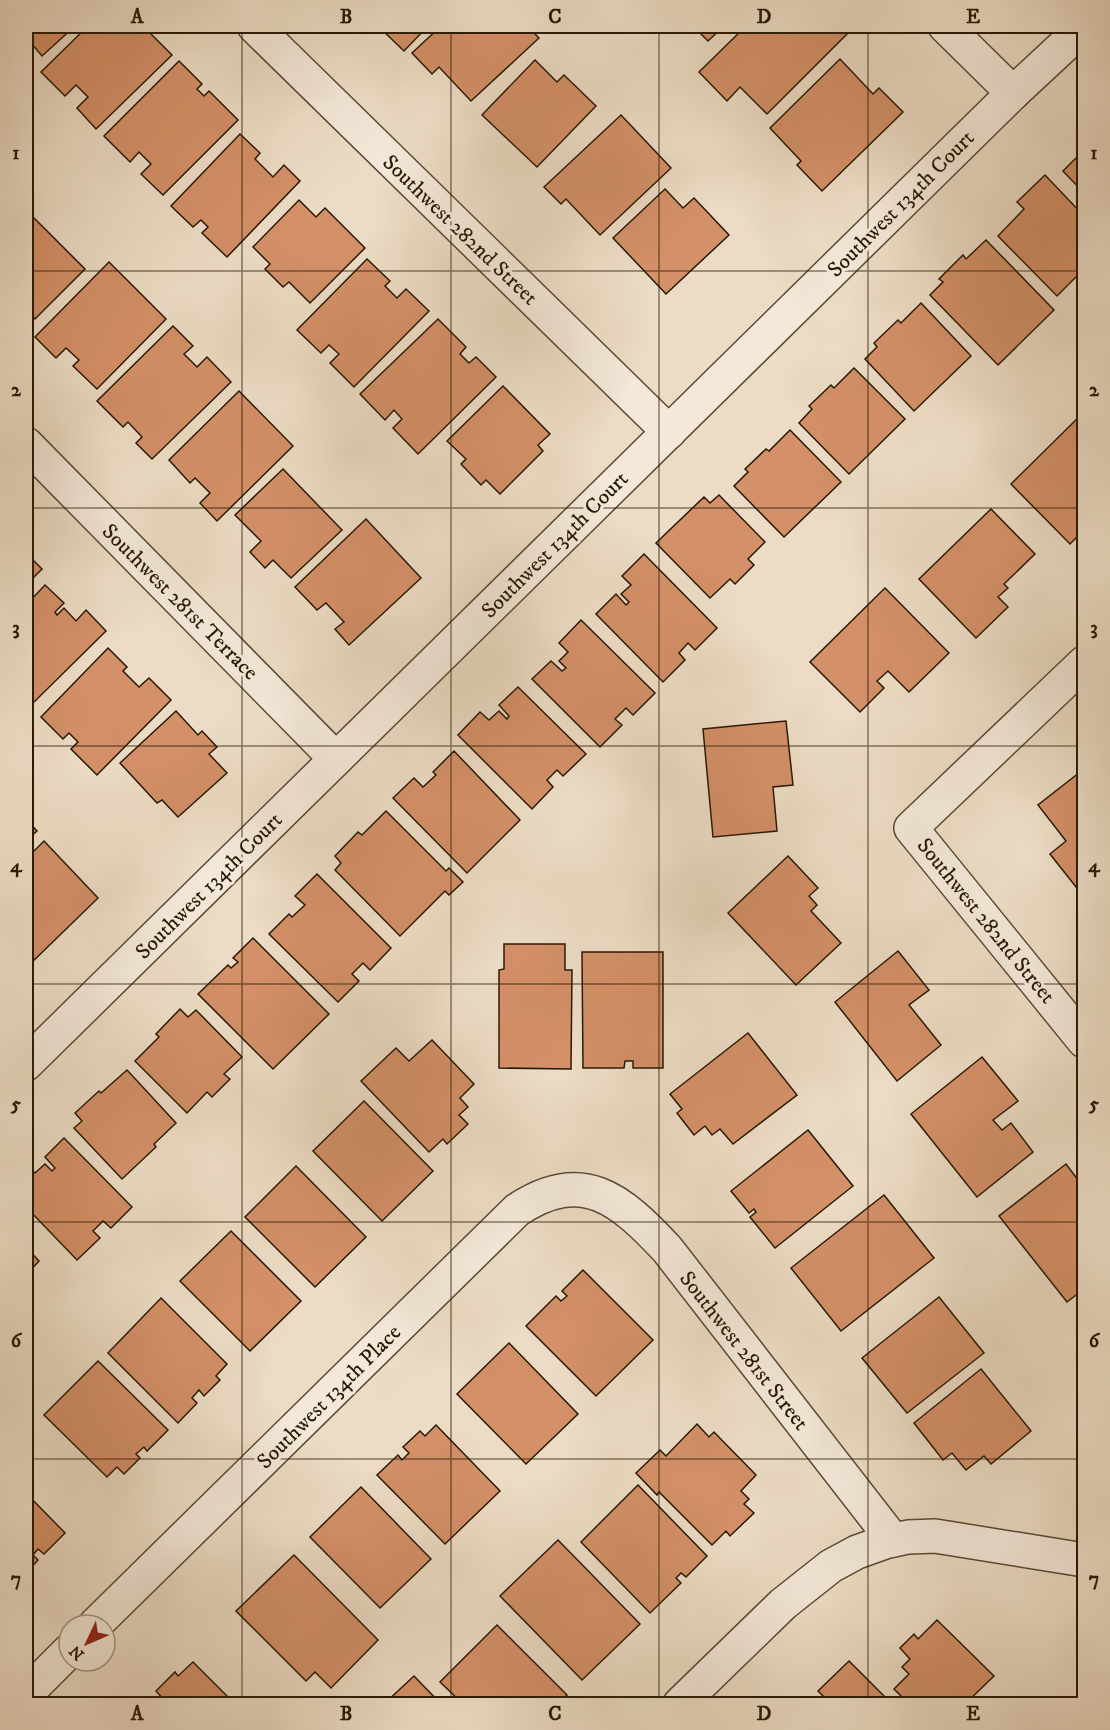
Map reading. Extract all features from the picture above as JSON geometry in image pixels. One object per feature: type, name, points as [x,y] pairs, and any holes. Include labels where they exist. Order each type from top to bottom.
[{"type":"street","name":"Southwest 282nd Street","points":[[254,26],[669,432]]},
{"type":"street","points":[[945,26],[1013,93]]},
{"type":"street","name":"Southwest 134th Court","points":[[26,1064],[1013,93],[1084,27]]},
{"type":"street","name":"Southwest 281st Terrace","points":[[26,444],[336,759]]},
{"type":"street","name":"Southwest 282nd Street","points":[[1084,663],[911,828],[1084,1041]]},
{"type":"street","name":"Southwest 281st Street","points":[[574,1190],[591,1191],[623,1207],[642,1223],[666,1249],[893,1540]]},
{"type":"street","name":"Southwest 134th Place","points":[[107,1613],[517,1209],[532,1199],[574,1190]]},
{"type":"street","points":[[680,1704],[783,1604],[831,1566],[857,1552],[893,1540],[935,1536],[1084,1560]]},
{"type":"street","points":[[26,1694],[57,1663]]},
{"type":"building","points":[[26,26],[75,26],[42,56],[26,37]]},
{"type":"building","points":[[88,26],[133,26],[140,33],[145,28],[172,55],[96,129],[77,108],[88,97],[76,85],[65,96],[41,72]]},
{"type":"building","points":[[378,26],[428,26],[404,51]]},
{"type":"building","points":[[441,26],[527,26],[539,38],[471,101],[439,67],[432,74],[412,53]]},
{"type":"building","points":[[693,26],[724,26],[708,41]]},
{"type":"building","points":[[746,26],[842,26],[849,32],[767,114],[740,87],[727,101],[699,72]]},
{"type":"building","points":[[840,59],[873,94],[879,88],[903,112],[822,191],[797,165],[801,161],[770,128]]},
{"type":"building","points":[[535,60],[557,82],[564,75],[596,106],[537,167],[482,115]]},
{"type":"building","points":[[179,61],[202,84],[197,89],[204,96],[209,91],[238,120],[163,195],[141,174],[151,164],[139,152],[130,162],[104,136]]},
{"type":"building","points":[[621,115],[671,168],[600,235],[566,199],[561,204],[544,187]]},
{"type":"building","points":[[240,134],[260,153],[255,159],[273,177],[284,165],[300,181],[227,257],[202,233],[208,227],[201,220],[193,227],[171,206]]},
{"type":"building","points":[[1084,150],[1084,193],[1063,171]]},
{"type":"building","points":[[1045,175],[1084,216],[1084,269],[1057,296],[998,236],[1024,209],[1017,202]]},
{"type":"building","points":[[665,189],[683,208],[694,198],[729,235],[666,294],[613,238]]},
{"type":"building","points":[[299,200],[316,217],[325,208],[365,248],[310,303],[289,282],[283,287],[265,269],[270,264],[253,247]]},
{"type":"building","points":[[29,213],[85,269],[35,319],[26,309],[26,216]]},
{"type":"building","points":[[986,240],[1054,310],[998,365],[930,295],[943,282],[939,279],[963,255],[966,259]]},
{"type":"building","points":[[367,259],[390,281],[385,286],[397,298],[406,289],[429,311],[354,387],[330,363],[339,354],[329,345],[321,353],[297,330]]},
{"type":"building","points":[[109,262],[166,319],[97,389],[73,366],[79,360],[66,348],[56,358],[35,337]]},
{"type":"building","points":[[921,303],[971,356],[914,411],[865,359],[877,347],[874,343],[898,320],[901,323]]},
{"type":"building","points":[[438,319],[466,347],[460,354],[469,363],[476,357],[496,377],[418,454],[393,428],[402,419],[394,410],[385,420],[360,394]]},
{"type":"building","points":[[173,326],[193,346],[184,354],[197,367],[207,357],[231,382],[152,459],[136,443],[142,437],[128,422],[123,427],[97,401]]},
{"type":"building","points":[[854,368],[905,419],[849,474],[799,423],[812,409],[809,406],[831,385],[834,388]]},
{"type":"building","points":[[503,386],[550,434],[538,445],[543,451],[500,494],[486,480],[481,485],[461,464],[466,459],[447,441]]},
{"type":"building","points":[[239,391],[293,446],[217,521],[200,503],[210,493],[195,478],[190,483],[169,460]]},
{"type":"building","points":[[1084,412],[1084,530],[1070,544],[1011,484]]},
{"type":"building","points":[[790,430],[841,482],[784,537],[734,486],[748,472],[745,469],[766,449],[769,451]]},
{"type":"building","points":[[283,469],[342,530],[291,578],[273,560],[265,568],[250,552],[261,541],[235,515]]},
{"type":"building","points":[[719,495],[765,542],[748,559],[754,565],[735,584],[730,579],[710,598],[656,543],[704,497],[710,503]]},
{"type":"building","points":[[991,509],[1035,554],[1004,584],[1008,588],[998,597],[1008,607],[976,638],[919,579]]},
{"type":"building","points":[[366,519],[421,578],[349,645],[335,629],[344,622],[326,603],[317,610],[295,587]]},
{"type":"building","points":[[26,553],[42,569],[26,585]]},
{"type":"building","points":[[644,554],[717,628],[695,650],[688,643],[679,653],[685,660],[663,682],[596,614],[616,594],[626,605],[629,602],[621,594],[631,585],[622,576]]},
{"type":"building","points":[[45,585],[64,603],[55,612],[57,615],[64,608],[76,621],[86,610],[106,631],[30,706],[26,701],[26,605]]},
{"type":"building","points":[[885,588],[949,653],[909,692],[888,671],[877,681],[884,688],[860,712],[810,662]]},
{"type":"building","points":[[581,620],[655,693],[633,715],[626,708],[615,719],[622,725],[600,747],[532,679],[551,661],[562,671],[566,668],[559,661],[568,652],[559,643]]},
{"type":"building","points":[[108,648],[127,667],[123,671],[139,687],[149,678],[171,700],[97,775],[71,749],[78,742],[69,733],[63,739],[41,717]]},
{"type":"building","points":[[518,687],[586,754],[563,776],[557,770],[547,780],[553,787],[532,809],[458,735],[480,712],[489,720],[499,711],[507,719],[509,716],[499,705]]},
{"type":"building","points":[[176,711],[198,735],[202,731],[217,747],[209,754],[227,773],[178,817],[162,800],[157,803],[120,763]]},
{"type":"building","points":[[786,721],[793,785],[773,787],[777,831],[713,837],[703,729]]},
{"type":"building","points":[[454,751],[520,820],[467,873],[393,798],[414,778],[423,787],[436,775],[433,772]]},
{"type":"building","points":[[1084,769],[1084,897],[1050,854],[1066,841],[1038,805]]},
{"type":"building","points":[[386,811],[446,871],[449,868],[463,882],[449,895],[445,891],[400,936],[335,870],[341,863],[335,856],[358,832],[362,835]]},
{"type":"building","points":[[26,819],[37,831],[26,841]]},
{"type":"building","points":[[44,841],[98,898],[26,968],[26,859]]},
{"type":"building","points":[[788,856],[818,888],[809,896],[817,905],[811,911],[841,943],[796,985],[728,913]]},
{"type":"building","points":[[317,874],[391,948],[370,970],[363,963],[352,974],[359,981],[338,1002],[269,934],[289,914],[292,917],[305,905],[295,896]]},
{"type":"building","points":[[253,938],[329,1014],[273,1069],[198,994],[228,965],[231,968],[238,962],[233,958]]},
{"type":"building","points":[[504,944],[565,944],[565,970],[572,970],[571,1069],[499,1068],[499,970],[504,969]]},
{"type":"building","points":[[898,951],[929,990],[909,1005],[941,1045],[897,1081],[835,1002]]},
{"type":"building","points":[[582,952],[663,952],[663,1068],[633,1068],[633,1061],[625,1061],[624,1068],[583,1068]]},
{"type":"building","points":[[180,1009],[188,1017],[196,1010],[242,1057],[224,1074],[230,1079],[212,1097],[207,1092],[187,1113],[135,1061],[159,1037],[156,1034]]},
{"type":"building","points":[[748,1033],[797,1095],[733,1144],[720,1129],[712,1135],[705,1126],[694,1135],[677,1113],[682,1109],[670,1094]]},
{"type":"building","points":[[432,1040],[474,1084],[460,1098],[468,1107],[459,1115],[468,1124],[447,1144],[443,1139],[429,1152],[361,1081],[396,1048],[409,1061]]},
{"type":"building","points":[[982,1057],[1018,1101],[993,1120],[1002,1130],[1011,1123],[1033,1152],[977,1197],[911,1114]]},
{"type":"building","points":[[127,1070],[176,1123],[154,1144],[156,1147],[122,1179],[74,1128],[82,1121],[75,1113]]},
{"type":"building","points":[[364,1101],[433,1171],[382,1221],[313,1151]]},
{"type":"building","points":[[808,1130],[853,1186],[775,1248],[750,1217],[756,1212],[754,1209],[749,1213],[731,1191]]},
{"type":"building","points":[[64,1138],[132,1207],[111,1228],[103,1221],[93,1231],[100,1238],[77,1260],[26,1207],[26,1163],[35,1173],[45,1164],[52,1171],[55,1168],[45,1157]]},
{"type":"building","points":[[1066,1164],[1084,1188],[1084,1289],[1067,1302],[999,1216]]},
{"type":"building","points":[[296,1166],[366,1237],[315,1287],[245,1217]]},
{"type":"building","points":[[884,1195],[934,1258],[841,1331],[791,1268]]},
{"type":"building","points":[[231,1231],[301,1301],[250,1351],[180,1281]]},
{"type":"building","points":[[26,1247],[39,1261],[26,1275]]},
{"type":"building","points":[[583,1270],[653,1340],[596,1396],[526,1326],[556,1296],[561,1301],[567,1296],[562,1291]]},
{"type":"building","points":[[939,1297],[984,1353],[907,1413],[862,1358]]},
{"type":"building","points":[[161,1298],[227,1364],[216,1376],[220,1380],[204,1396],[199,1390],[192,1398],[197,1403],[178,1423],[108,1353]]},
{"type":"building","points":[[509,1343],[578,1414],[526,1464],[457,1394]]},
{"type":"building","points":[[98,1361],[168,1430],[147,1451],[144,1447],[136,1454],[140,1458],[124,1474],[117,1467],[107,1477],[44,1415]]},
{"type":"building","points":[[981,1369],[1031,1431],[991,1464],[984,1456],[966,1470],[952,1453],[943,1460],[914,1423]]},
{"type":"building","points":[[697,1424],[709,1437],[714,1432],[756,1475],[741,1491],[749,1499],[744,1504],[754,1513],[730,1536],[726,1531],[712,1545],[659,1492],[657,1495],[636,1473],[660,1450],[666,1456]]},
{"type":"building","points":[[436,1425],[500,1491],[445,1544],[377,1475],[398,1455],[402,1460],[409,1453],[403,1447],[420,1431],[425,1436]]},
{"type":"building","points":[[638,1485],[707,1556],[686,1577],[681,1573],[676,1578],[681,1583],[650,1613],[581,1542]]},
{"type":"building","points":[[361,1487],[431,1559],[380,1608],[310,1537]]},
{"type":"building","points":[[26,1493],[65,1533],[44,1554],[38,1549],[33,1555],[38,1560],[26,1573]]},
{"type":"building","points":[[558,1540],[640,1624],[582,1680],[500,1596]]},
{"type":"building","points":[[294,1555],[378,1640],[331,1688],[315,1672],[306,1681],[236,1611]]},
{"type":"building","points":[[937,1620],[994,1676],[965,1704],[909,1704],[894,1689],[909,1674],[902,1667],[910,1659],[900,1648],[914,1634],[918,1639]]},
{"type":"building","points":[[497,1625],[567,1695],[557,1704],[463,1704],[440,1682]]},
{"type":"building","points":[[849,1661],[892,1704],[821,1704],[826,1699],[818,1691]]},
{"type":"building","points":[[193,1662],[235,1704],[161,1704],[165,1701],[156,1691],[175,1672],[178,1676]]},
{"type":"building","points":[[414,1676],[441,1704],[384,1704]]}]
